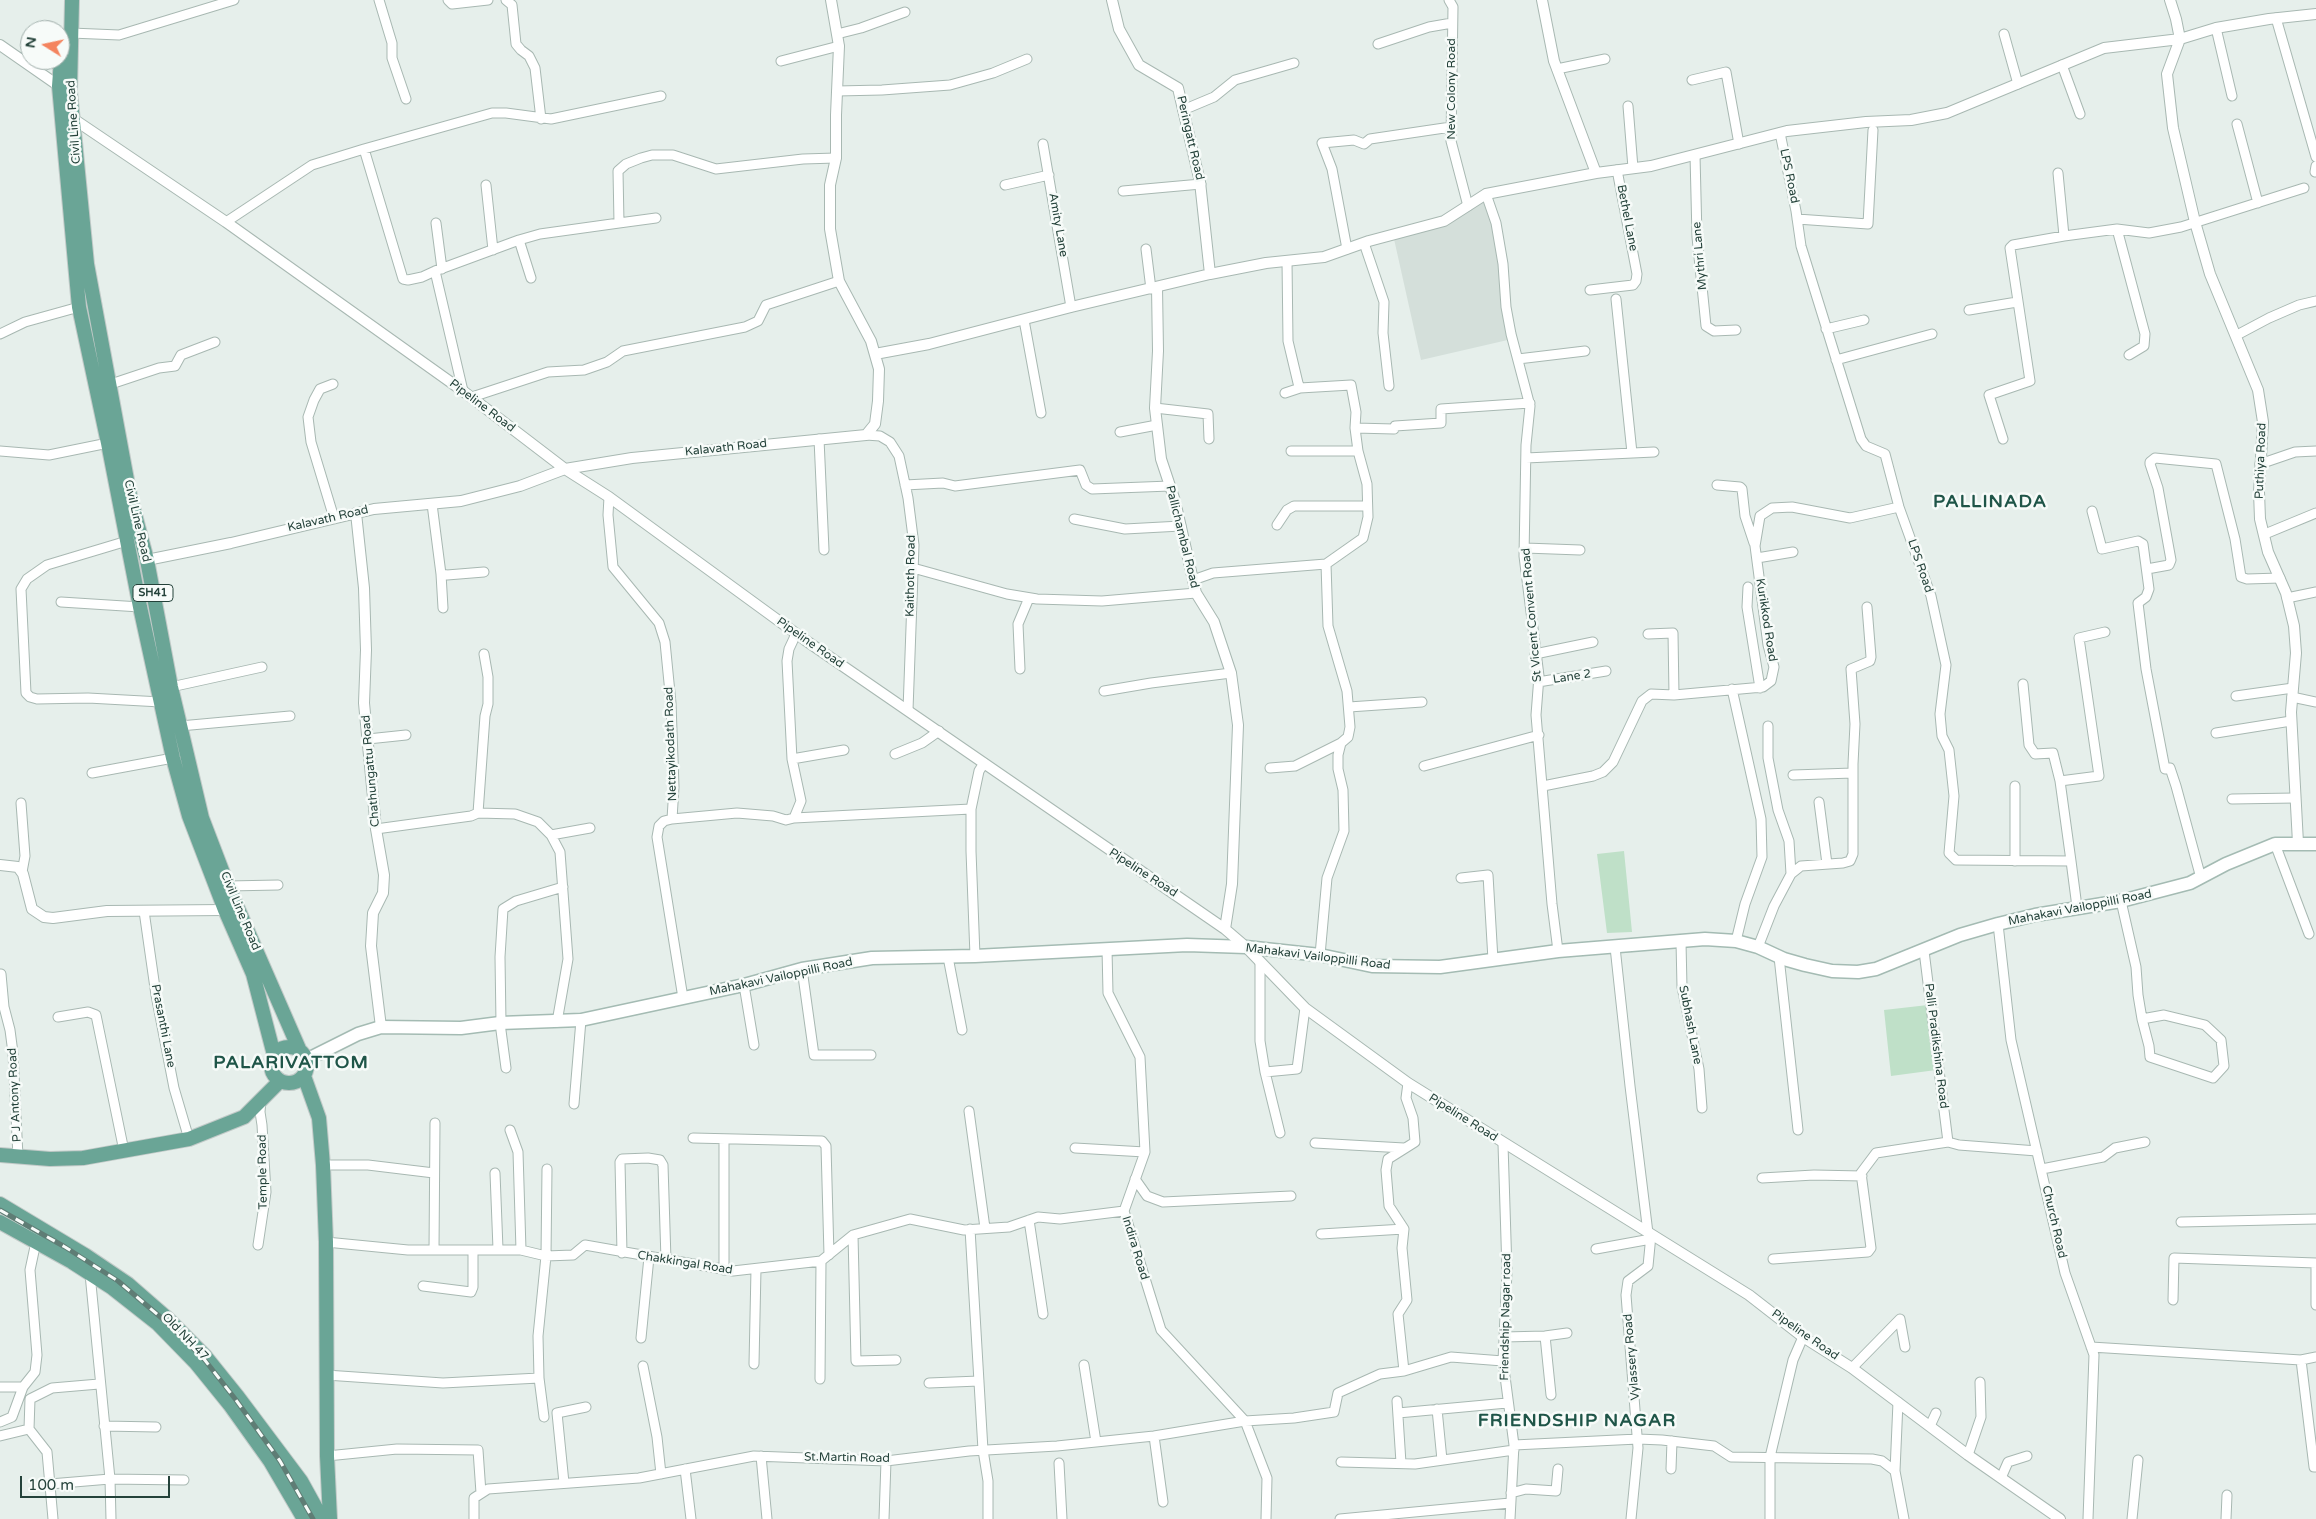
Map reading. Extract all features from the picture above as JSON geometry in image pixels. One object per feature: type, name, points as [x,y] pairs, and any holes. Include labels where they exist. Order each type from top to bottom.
[{"type":"main road","name":"Civil Line Road","points":[[63,0],[59,86],[79,308],[140,607],[171,687],[202,818],[228,886],[303,1055]]},
{"type":"main road","name":"Civil Line Road","points":[[72,0],[70,91],[87,264],[130,496],[147,560],[161,702],[173,758],[189,816],[252,974],[274,1055]]},
{"type":"main road","name":"Mahakavi Vailoppilli Road","points":[[303,1055],[382,1026],[460,1028],[501,1023],[580,1020],[802,970],[872,958],[974,956],[1187,944],[1246,947],[1320,955],[1345,962],[1392,967],[1440,967],[1558,951],[1705,940],[1736,941],[1758,947],[1780,957],[1832,971],[1858,972],[1876,968],[1924,951],[1960,935],[1998,924],[2159,892],[2201,878],[2226,864],[2275,844],[2316,844]]},
{"type":"main road","points":[[291,1047],[303,1055],[307,1068],[304,1076],[297,1081],[289,1083],[280,1081],[274,1075],[271,1067],[274,1055],[282,1049],[291,1047]]},
{"type":"main road","points":[[304,1076],[319,1118],[322,1165],[326,1242],[327,1456],[330,1519]]},
{"type":"main road","points":[[0,1155],[50,1159],[83,1158],[189,1139],[244,1116],[280,1081]]},
{"type":"main road","name":"Old NH 47","points":[[0,1204],[114,1274],[168,1318],[205,1356],[238,1397],[301,1481],[322,1519]]},
{"type":"main road","name":"Old NH 47","points":[[0,1222],[111,1287],[158,1324],[196,1363],[270,1462],[304,1519]]},
{"type":"street","points":[[72,33],[119,36],[234,0]]},
{"type":"street","points":[[379,0],[392,42],[392,58],[406,99]]},
{"type":"street","points":[[448,0],[452,4],[488,0]]},
{"type":"street","points":[[506,0],[512,5],[516,44],[529,56],[535,68],[541,119]]},
{"type":"street","points":[[831,0],[839,46],[836,158],[830,185],[830,229],[839,281],[871,341],[879,369],[875,424],[866,436]]},
{"type":"street","name":"Peringatt Road","points":[[1112,0],[1119,29],[1139,65],[1178,88],[1201,184],[1210,274]]},
{"type":"street","name":"New Colony Road","points":[[1449,0],[1453,7],[1451,141],[1468,206]]},
{"type":"street","points":[[1542,0],[1557,69],[1596,173]]},
{"type":"street","points":[[2170,0],[2180,39]]},
{"type":"street","points":[[837,34],[862,28],[905,12]]},
{"type":"street","points":[[875,354],[929,344],[1071,307],[1210,274],[1287,261],[1324,257],[1364,243],[1444,221],[1486,194],[1596,173],[1633,168],[1695,155],[1780,133],[1866,122],[1911,120],[1948,112],[2104,48],[2180,39],[2216,28],[2276,18],[2316,14]]},
{"type":"street","points":[[2276,18],[2316,157]]},
{"type":"street","points":[[1378,44],[1429,27],[1452,23]]},
{"type":"street","points":[[2216,28],[2232,96]]},
{"type":"street","points":[[2004,34],[2018,84]]},
{"type":"street","name":"Puthiya Road","points":[[2180,39],[2167,74],[2173,128],[2195,222],[2210,274],[2237,335],[2258,390],[2263,422],[2260,464],[2260,510],[2268,552],[2280,578],[2294,626],[2296,652],[2291,721],[2298,844]]},
{"type":"street","points":[[0,45],[59,86]]},
{"type":"street","points":[[781,61],[839,46]]},
{"type":"street","points":[[837,91],[882,90],[950,84],[994,73],[1027,59]]},
{"type":"street","points":[[1557,69],[1605,59]]},
{"type":"street","points":[[1183,110],[1214,97],[1235,80],[1294,63]]},
{"type":"street","points":[[2062,65],[2080,114]]},
{"type":"street","points":[[1692,80],[1726,72],[1739,144]]},
{"type":"street","points":[[226,222],[312,164],[492,114],[506,113],[551,119],[661,96]]},
{"type":"street","points":[[1628,106],[1633,168]]},
{"type":"street","name":"Pipeline Road","points":[[72,118],[226,222],[463,390],[565,470],[609,497],[796,634],[939,731],[1092,840],[1225,929],[1246,947],[1260,964],[1305,1008],[1408,1083],[1650,1236],[1749,1295],[1803,1337],[1852,1368],[1968,1455],[2060,1519]]},
{"type":"street","points":[[2237,124],[2258,203]]},
{"type":"street","points":[[1347,249],[1332,168],[1322,143],[1354,140],[1364,144],[1370,139],[1451,127]]},
{"type":"street","points":[[1797,219],[1868,224],[1873,130]]},
{"type":"street","name":"LPS Road","points":[[1780,133],[1801,246],[1860,439],[1866,446],[1885,454],[1899,507],[1930,596],[1946,665],[1940,714],[1942,736],[1949,750],[1954,796],[1949,853],[1956,860],[2071,861]]},
{"type":"street","name":"Amity Lane","points":[[1043,144],[1071,307]]},
{"type":"street","points":[[364,149],[403,279],[416,279],[519,240],[540,234],[656,218]]},
{"type":"street","points":[[619,223],[618,172],[626,164],[641,158],[652,155],[674,155],[716,169],[804,159],[836,158]]},
{"type":"street","name":"Mythri Lane","points":[[1695,155],[1697,237],[1706,326],[1714,331],[1736,330]]},
{"type":"street","name":"Bethel Lane","points":[[1590,290],[1633,285],[1636,281],[1636,266],[1618,170]]},
{"type":"street","points":[[2058,173],[2064,236]]},
{"type":"street","points":[[1005,185],[1049,175]]},
{"type":"street","points":[[1124,191],[1201,184]]},
{"type":"street","points":[[486,185],[493,250]]},
{"type":"street","points":[[2003,439],[1989,395],[2030,381],[2010,248],[2013,245],[2117,229],[2149,233],[2195,222],[2304,188]]},
{"type":"street","name":"St Vicent Convent Road","points":[[1486,194],[1496,222],[1503,264],[1506,307],[1530,403],[1526,458],[1525,548],[1527,593],[1538,682],[1536,715],[1552,904],[1558,951]]},
{"type":"street","points":[[436,223],[439,270],[463,390]]},
{"type":"street","points":[[2117,229],[2145,334],[2144,346],[2129,355]]},
{"type":"street","points":[[519,240],[531,278]]},
{"type":"street","points":[[1364,243],[1384,302],[1383,333],[1389,386]]},
{"type":"street","points":[[1146,249],[1154,288]]},
{"type":"street","points":[[1287,261],[1288,340],[1300,388]]},
{"type":"street","points":[[472,398],[548,372],[584,370],[607,362],[623,351],[745,328],[758,321],[766,305],[839,281]]},
{"type":"street","name":"Pallichambal Road","points":[[1154,288],[1158,351],[1155,408],[1161,459],[1181,526],[1196,593],[1214,622],[1231,673],[1238,725],[1232,884],[1225,929]]},
{"type":"street","points":[[1616,299],[1632,453]]},
{"type":"street","points":[[2237,335],[2299,305],[2316,301]]},
{"type":"street","points":[[1969,310],[2017,302]]},
{"type":"street","points":[[0,334],[24,322],[79,308]]},
{"type":"street","points":[[1024,320],[1041,414]]},
{"type":"street","points":[[1826,329],[1864,320]]},
{"type":"street","points":[[1836,360],[1932,334]]},
{"type":"street","points":[[108,385],[159,368],[175,366],[181,355],[215,342]]},
{"type":"street","points":[[1518,359],[1585,351]]},
{"type":"street","points":[[333,384],[320,389],[308,417],[311,442],[334,518]]},
{"type":"street","points":[[1193,580],[1213,573],[1326,564],[1363,538],[1368,518],[1366,506],[1367,484],[1358,451],[1355,428],[1356,412],[1351,385],[1300,388],[1285,393]]},
{"type":"street","points":[[1355,428],[1394,429],[1395,426],[1441,423],[1441,409],[1530,403]]},
{"type":"street","points":[[1155,408],[1208,414],[1210,440]]},
{"type":"street","points":[[1120,432],[1157,425]]},
{"type":"street","name":"Kalavath Road","points":[[147,560],[231,543],[356,513],[461,501],[520,486],[565,470],[632,458],[866,436]]},
{"type":"street","name":"Kaithoth Road","points":[[866,436],[880,436],[890,442],[899,456],[905,485],[914,545],[908,710]]},
{"type":"street","points":[[819,439],[824,550]]},
{"type":"street","points":[[0,451],[49,455],[108,443]]},
{"type":"street","points":[[1291,451],[1358,451]]},
{"type":"street","points":[[1526,458],[1654,452]]},
{"type":"street","points":[[2260,464],[2295,452],[2316,452]]},
{"type":"street","points":[[2147,570],[2169,565],[2171,560],[2158,488],[2150,464],[2155,458],[2216,464],[2235,539],[2241,577],[2247,579],[2280,578]]},
{"type":"street","points":[[905,485],[943,483],[955,486],[1080,470],[1086,485],[1092,489],[1170,486]]},
{"type":"street","points":[[1717,485],[1740,487],[1742,489],[1744,516],[1755,546]]},
{"type":"street","name":"Nettayikodath Road","points":[[609,497],[608,515],[613,567],[659,623],[665,642],[673,742],[672,819],[664,821],[659,826],[657,837],[682,998]]},
{"type":"street","points":[[432,504],[441,574],[443,608]]},
{"type":"street","points":[[1277,525],[1286,510],[1294,506],[1366,506]]},
{"type":"street","name":"Kurikkod Road","points":[[1760,688],[1771,681],[1774,667],[1768,645],[1755,546],[1760,516],[1772,508],[1792,507],[1850,518],[1899,507]]},
{"type":"street","points":[[2092,511],[2102,549],[2141,541],[2143,544],[2150,590],[2146,597],[2138,603],[2146,669],[2165,769],[2170,768],[2176,786],[2201,878]]},
{"type":"street","name":"Chathungattu Road","points":[[356,513],[364,588],[366,650],[364,702],[376,829],[384,875],[383,893],[373,913],[371,946],[382,1026]]},
{"type":"street","points":[[2265,534],[2316,513]]},
{"type":"street","points":[[1074,519],[1125,529],[1181,526]]},
{"type":"street","points":[[127,541],[47,565],[27,579],[21,589],[26,693],[30,698],[37,699],[88,698],[161,702]]},
{"type":"street","points":[[1525,548],[1580,550]]},
{"type":"street","points":[[1757,558],[1793,552]]},
{"type":"street","points":[[1270,768],[1295,766],[1341,743],[1348,736],[1350,727],[1347,691],[1328,626],[1326,564]]},
{"type":"street","points":[[913,568],[1007,594],[1029,598],[1102,601],[1196,593]]},
{"type":"street","points":[[441,574],[447,576],[484,572]]},
{"type":"street","points":[[1543,786],[1593,776],[1603,772],[1613,762],[1642,700],[1651,694],[1674,695],[1760,688],[1748,606],[1748,588]]},
{"type":"street","points":[[2287,598],[2316,592]]},
{"type":"street","points":[[1020,669],[1018,624],[1029,598]]},
{"type":"street","points":[[61,602],[140,607]]},
{"type":"street","points":[[1758,947],[1774,906],[1791,874],[1801,866],[1843,863],[1850,860],[1853,854],[1855,724],[1851,669],[1870,661],[1867,607]]},
{"type":"street","points":[[2060,782],[2099,776],[2079,638],[2105,632]]},
{"type":"street","points":[[1648,634],[1673,633],[1674,695]]},
{"type":"street","points":[[794,818],[801,801],[792,759],[787,661],[789,649],[796,634]]},
{"type":"street","points":[[1535,654],[1593,642]]},
{"type":"street","points":[[478,813],[485,716],[488,704],[488,677],[484,654]]},
{"type":"street","points":[[171,687],[262,667]]},
{"type":"street","name":"Lane 2","points":[[1538,682],[1606,671]]},
{"type":"street","points":[[1104,692],[1151,683],[1231,673]]},
{"type":"street","points":[[2023,684],[2029,745],[2035,754],[2053,753],[2060,782],[2077,907]]},
{"type":"street","points":[[1732,689],[1760,819],[1762,857],[1757,876],[1745,904],[1736,941]]},
{"type":"street","points":[[2236,696],[2293,693],[2316,702]]},
{"type":"street","points":[[1348,708],[1422,702]]},
{"type":"street","points":[[180,726],[290,716]]},
{"type":"street","points":[[2216,733],[2291,721]]},
{"type":"street","points":[[1768,726],[1768,758],[1778,810],[1789,841],[1791,874]]},
{"type":"street","points":[[895,754],[922,742],[939,731]]},
{"type":"street","points":[[368,739],[406,735]]},
{"type":"street","points":[[1424,766],[1539,735]]},
{"type":"street","points":[[1320,955],[1327,878],[1344,831],[1343,790],[1338,769],[1338,755],[1341,743]]},
{"type":"street","points":[[792,759],[844,750]]},
{"type":"street","points":[[92,773],[173,758]]},
{"type":"street","points":[[974,956],[970,851],[971,809],[979,771],[984,763]]},
{"type":"street","points":[[1793,775],[1853,773]]},
{"type":"street","points":[[2015,786],[2015,861]]},
{"type":"street","points":[[2232,798],[2295,798]]},
{"type":"street","points":[[1818,802],[1827,864]]},
{"type":"street","points":[[20,803],[25,856],[22,872]]},
{"type":"street","points":[[672,819],[737,813],[773,816],[786,820],[794,818],[971,809]]},
{"type":"street","points":[[376,829],[471,816],[478,813],[515,814],[538,822],[551,835],[560,852],[568,959],[556,1022]]},
{"type":"street","points":[[551,835],[590,828]]},
{"type":"street","points":[[2275,844],[2309,934]]},
{"type":"street","points":[[0,865],[18,867],[22,872],[32,909],[44,917],[53,918],[107,911],[225,910]]},
{"type":"street","points":[[1462,878],[1488,875],[1493,960]]},
{"type":"street","points":[[228,886],[278,884]]},
{"type":"street","points":[[506,1068],[501,1023],[500,957],[503,909],[516,901],[562,888]]},
{"type":"street","points":[[2121,901],[2136,967],[2138,996],[2142,1019],[2150,1057],[2213,1078],[2224,1066],[2221,1040],[2205,1025],[2164,1015],[2142,1019]]},
{"type":"street","name":"Prasanthi Lane","points":[[144,911],[156,995],[174,1088],[189,1139]]},
{"type":"street","name":"Church Road","points":[[1998,924],[2012,1040],[2065,1273],[2094,1355],[2088,1519]]},
{"type":"street","name":"Subhash Lane","points":[[1681,942],[1682,987],[1699,1069],[1702,1108]]},
{"type":"street","name":"Vylassery Road","points":[[1615,947],[1630,1086],[1650,1236],[1648,1266],[1628,1281],[1626,1296],[1638,1439],[1631,1519]]},
{"type":"street","name":"Indira Road","points":[[1107,949],[1108,993],[1140,1057],[1145,1152],[1124,1211],[1161,1330],[1245,1421],[1267,1478],[1266,1519]]},
{"type":"street","name":"Palli Pradikshina Road","points":[[1924,951],[1948,1142]]},
{"type":"street","points":[[948,956],[962,1030]]},
{"type":"street","points":[[1780,957],[1798,1130]]},
{"type":"street","points":[[1260,964],[1260,1041],[1265,1072],[1280,1132]]},
{"type":"street","points":[[802,970],[814,1055],[871,1055]]},
{"type":"street","name":"P J Antony Road","points":[[1,974],[4,1007],[13,1053],[18,1157]]},
{"type":"street","points":[[744,984],[754,1045]]},
{"type":"street","points":[[1265,1072],[1298,1069],[1305,1008]]},
{"type":"street","points":[[58,1017],[88,1012],[96,1015],[124,1151]]},
{"type":"street","points":[[574,1104],[580,1020]]},
{"type":"street","points":[[1408,1083],[1406,1098],[1413,1118],[1414,1142],[1388,1159],[1386,1170],[1389,1206],[1404,1229],[1402,1248],[1407,1300],[1398,1314],[1404,1371],[1451,1357],[1503,1361]]},
{"type":"street","name":"Temple Road","points":[[258,1245],[266,1192],[260,1112],[261,1099]]},
{"type":"street","points":[[968,1111],[985,1228]]},
{"type":"street","points":[[434,1250],[435,1123]]},
{"type":"street","points":[[510,1130],[518,1152],[521,1250]]},
{"type":"street","points":[[693,1138],[822,1141],[826,1146],[825,1258],[820,1379]]},
{"type":"street","points":[[724,1139],[724,1270]]},
{"type":"street","points":[[1773,1259],[1868,1252],[1871,1248],[1862,1173],[1876,1153],[1948,1142],[1959,1145],[2037,1151]]},
{"type":"street","points":[[2042,1169],[2103,1156],[2115,1148],[2145,1142]]},
{"type":"street","points":[[1315,1143],[1405,1148]]},
{"type":"street","name":"Friendship Nagar road","points":[[1504,1144],[1507,1271],[1503,1361],[1514,1447],[1510,1519]]},
{"type":"street","points":[[1075,1148],[1145,1152]]},
{"type":"street","points":[[622,1253],[620,1162],[622,1159],[648,1158],[660,1160],[663,1165],[666,1260]]},
{"type":"street","points":[[322,1165],[368,1166],[434,1173]]},
{"type":"street","points":[[544,1417],[538,1378],[538,1336],[546,1256],[547,1169]]},
{"type":"street","points":[[495,1173],[498,1249]]},
{"type":"street","points":[[1762,1178],[1814,1175],[1862,1176]]},
{"type":"street","points":[[1135,1179],[1147,1196],[1163,1202],[1291,1196]]},
{"type":"street","points":[[825,1258],[853,1235],[910,1219],[970,1229],[1009,1227],[1038,1218],[1060,1219],[1124,1211]]},
{"type":"street","points":[[2181,1222],[2316,1219]]},
{"type":"street","points":[[1029,1220],[1043,1314]]},
{"type":"street","points":[[970,1229],[978,1381],[983,1450],[988,1481],[988,1519]]},
{"type":"street","points":[[1321,1234],[1404,1229]]},
{"type":"street","points":[[853,1235],[856,1361],[896,1360]]},
{"type":"street","points":[[1596,1249],[1650,1236]]},
{"type":"street","points":[[0,1422],[12,1417],[22,1387],[35,1372],[37,1355],[30,1270],[36,1242]]},
{"type":"street","name":"Chakkingal Road","points":[[326,1242],[408,1250],[521,1250],[546,1256],[573,1255],[585,1245],[733,1272],[825,1258]]},
{"type":"street","points":[[422,1286],[471,1292],[473,1287],[473,1250]]},
{"type":"street","points":[[641,1338],[649,1257]]},
{"type":"street","points":[[2174,1300],[2174,1258],[2316,1262],[2316,1305]]},
{"type":"street","points":[[754,1364],[756,1269]]},
{"type":"street","points":[[90,1274],[99,1384],[110,1479],[111,1519]]},
{"type":"street","points":[[1852,1368],[1900,1319],[1905,1347]]},
{"type":"street","points":[[1504,1337],[1545,1336],[1567,1333]]},
{"type":"street","points":[[1545,1336],[1551,1395]]},
{"type":"street","points":[[1770,1519],[1770,1457],[1794,1360],[1803,1337]]},
{"type":"street","points":[[2091,1347],[2301,1360],[2316,1357]]},
{"type":"street","points":[[2301,1360],[2314,1467],[2316,1467]]},
{"type":"street","points":[[1084,1365],[1096,1442]]},
{"type":"street","points":[[643,1366],[657,1437],[661,1474]]},
{"type":"street","name":"St.Martin Road","points":[[481,1493],[488,1489],[639,1478],[761,1456],[886,1461],[983,1450],[1154,1436],[1245,1421],[1294,1418],[1334,1412],[1338,1393],[1380,1374],[1404,1371]]},
{"type":"street","points":[[326,1375],[443,1383],[538,1378]]},
{"type":"street","points":[[928,1383],[978,1381]]},
{"type":"street","points":[[1968,1455],[1981,1417],[1980,1382]]},
{"type":"street","points":[[53,1519],[47,1452],[29,1429],[30,1399],[52,1388],[99,1384]]},
{"type":"street","points":[[0,1387],[22,1387]]},
{"type":"street","points":[[1397,1401],[1401,1463]]},
{"type":"street","points":[[1898,1402],[1895,1471],[1904,1519]]},
{"type":"street","points":[[1398,1413],[1507,1403]]},
{"type":"street","points":[[564,1483],[557,1412],[586,1407]]},
{"type":"street","points":[[1437,1409],[1442,1460]]},
{"type":"street","points":[[1930,1426],[1936,1413]]},
{"type":"street","points":[[104,1426],[156,1427]]},
{"type":"street","points":[[0,1436],[29,1429]]},
{"type":"street","points":[[1154,1436],[1162,1502]]},
{"type":"street","points":[[1341,1462],[1401,1463],[1442,1460],[1514,1447],[1638,1439],[1714,1446],[1731,1457],[1872,1459],[1882,1461],[1895,1471]]},
{"type":"street","points":[[1672,1441],[1672,1469]]},
{"type":"street","points":[[327,1456],[397,1450],[478,1450],[481,1493],[474,1498],[474,1519]]},
{"type":"street","points":[[761,1456],[767,1519]]},
{"type":"street","points":[[2001,1478],[2008,1462],[2027,1456]]},
{"type":"street","points":[[2132,1519],[2138,1460]]},
{"type":"street","points":[[884,1519],[886,1461]]},
{"type":"street","points":[[1059,1463],[1062,1519]]},
{"type":"street","points":[[685,1469],[691,1519]]},
{"type":"street","points":[[1511,1493],[1526,1489],[1556,1491],[1558,1469]]},
{"type":"street","points":[[50,1484],[110,1479],[184,1480]]},
{"type":"street","points":[[2226,1519],[2227,1495]]},
{"type":"street","points":[[1340,1519],[1510,1503]]},
{"type":"shaded area","points":[[1486,194],[1512,339],[1421,360],[1394,239],[1445,224]]},
{"type":"green space","points":[[1624,851],[1632,932],[1607,933],[1597,854]]},
{"type":"green space","points":[[1928,1005],[1936,1070],[1891,1076],[1884,1010]]},
{"type":"railway","points":[[0,1210],[65,1247],[118,1281],[164,1320],[204,1359],[280,1461],[313,1519]]},
{"type":"district","name":"PALLINADA","points":[[1990,502]]},
{"type":"district","name":"PALARIVATTOM","points":[[291,1063]]},
{"type":"district","name":"FRIENDSHIP NAGAR","points":[[1577,1421]]}]
